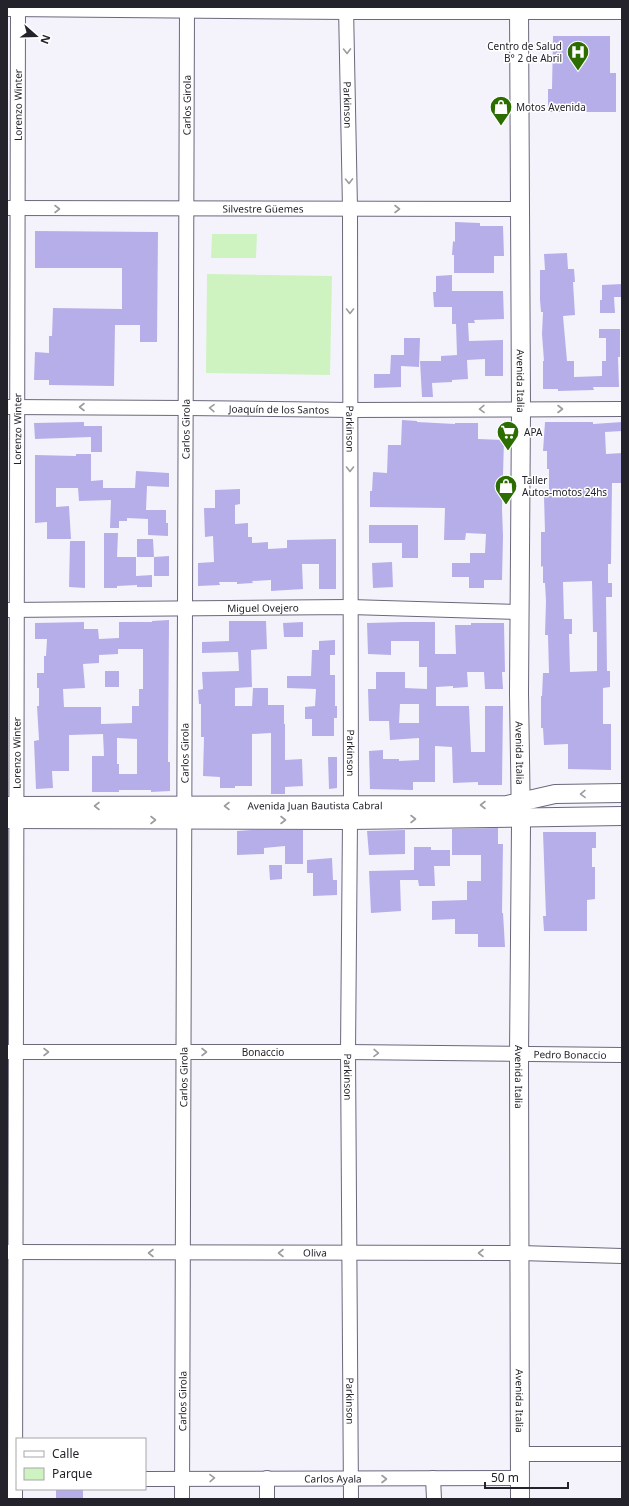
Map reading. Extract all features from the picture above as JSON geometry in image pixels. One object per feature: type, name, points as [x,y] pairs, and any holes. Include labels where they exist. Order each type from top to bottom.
[{"type":"main road","name":"Avenida Italia","points":[[519,9],[521,409],[519,693],[521,810],[519,1054],[520,1499]]},
{"type":"main road","name":"Avenida Juan Bautista Cabral","points":[[521,810],[555,794],[622,793]]},
{"type":"main road","name":"Avenida Juan Bautista Cabral","points":[[12,812],[350,813],[507,805],[521,810],[622,816]]},
{"type":"street","points":[[14,9],[519,9],[622,12]]},
{"type":"street","name":"Lorenzo Winter","points":[[14,9],[12,208],[11,1252],[13,1478],[16,1499]]},
{"type":"street","name":"Carlos Girola","points":[[182,1499],[186,9]]},
{"type":"street","name":"Parkinson","points":[[346,10],[350,209],[350,813],[348,1052],[350,1499]]},
{"type":"street","name":"Silvestre Güemes","points":[[12,208],[519,209]]},
{"type":"street","name":"Joaquín de los Santos","points":[[12,407],[350,410],[622,409]]},
{"type":"street","name":"Miguel Ovejero","points":[[12,610],[350,607],[520,612]]},
{"type":"street","name":"Bonaccio","points":[[12,1052],[348,1052],[519,1054]]},
{"type":"street","name":"Pedro Bonaccio","points":[[519,1054],[622,1054]]},
{"type":"street","name":"Oliva","points":[[11,1252],[520,1253],[622,1256]]},
{"type":"street","points":[[521,1454],[622,1454]]},
{"type":"street","points":[[267,1478],[267,1499]]},
{"type":"street","points":[[433,1478],[434,1499]]},
{"type":"street","name":"Carlos Ayala","points":[[146,1479],[520,1478]]},
{"type":"green space","points":[[212,234],[257,234],[256,258],[211,258]]},
{"type":"green space","points":[[207,274],[332,276],[330,375],[206,373]]},
{"type":"building","points":[[553,36],[610,36],[610,73],[616,73],[616,112],[548,112],[548,89],[552,89]]},
{"type":"building","points":[[455,222],[480,223],[480,226],[503,226],[504,256],[494,256],[494,273],[454,273],[454,255],[452,255],[453,241],[455,242]]},
{"type":"building","points":[[35,231],[158,232],[157,342],[140,342],[140,325],[115,325],[114,386],[49,385],[49,380],[34,380],[35,352],[49,353],[49,336],[52,336],[53,308],[122,309],[122,268],[35,268]]},
{"type":"building","points":[[567,253],[568,269],[574,269],[575,282],[573,282],[575,315],[563,316],[567,361],[574,361],[574,377],[602,376],[602,361],[606,361],[606,338],[599,338],[599,329],[620,329],[620,357],[618,357],[619,387],[593,387],[594,390],[558,391],[558,389],[543,389],[543,312],[541,312],[540,300],[540,270],[545,270],[544,254]]},
{"type":"building","points":[[452,275],[452,291],[503,291],[504,319],[474,320],[475,323],[468,323],[469,341],[503,340],[503,376],[485,376],[485,359],[467,360],[468,379],[452,380],[452,382],[432,383],[433,397],[422,397],[420,361],[441,361],[441,356],[457,355],[456,324],[452,324],[452,307],[434,307],[433,292],[436,292],[436,276]]},
{"type":"building","points":[[622,284],[622,297],[614,297],[615,313],[600,313],[602,285]]},
{"type":"building","points":[[404,338],[420,338],[419,367],[401,366],[401,387],[374,388],[374,374],[390,374],[391,355],[404,355]]},
{"type":"building","points":[[402,420],[455,424],[478,423],[478,439],[504,440],[502,580],[484,580],[484,588],[469,588],[469,577],[452,577],[452,563],[470,563],[470,553],[485,553],[486,534],[466,533],[465,540],[444,540],[445,508],[370,507],[370,491],[372,491],[373,472],[387,473],[388,445],[401,445]]},
{"type":"building","points":[[84,422],[84,426],[102,426],[102,452],[91,452],[91,437],[35,439],[34,423]]},
{"type":"building","points":[[545,422],[593,422],[593,424],[622,422],[622,431],[605,432],[606,454],[622,453],[622,483],[612,483],[611,564],[608,564],[608,583],[612,583],[612,597],[606,597],[607,671],[610,671],[610,687],[603,688],[603,724],[611,724],[611,770],[568,769],[568,744],[544,745],[543,728],[541,728],[541,696],[543,673],[549,673],[548,635],[545,635],[545,583],[543,583],[543,566],[541,567],[541,532],[545,532],[544,496],[549,496],[549,469],[547,469],[547,451],[543,451]],"holes":[[[592,581],[593,632],[597,632],[597,671],[570,672],[569,634],[572,634],[572,619],[564,619],[563,582]]]},
{"type":"building","points":[[76,454],[91,454],[91,481],[103,480],[103,488],[135,488],[136,471],[169,473],[169,487],[147,486],[146,510],[166,510],[168,536],[148,535],[148,519],[127,518],[127,521],[119,521],[119,528],[110,528],[111,500],[79,501],[78,488],[56,488],[56,507],[69,506],[71,539],[47,539],[47,522],[35,523],[35,455],[76,456]]},
{"type":"building","points":[[240,489],[240,504],[235,505],[235,524],[248,523],[248,537],[252,537],[252,543],[268,542],[268,549],[287,548],[287,540],[336,539],[336,589],[319,589],[319,564],[302,564],[303,589],[271,591],[271,580],[252,581],[253,583],[237,584],[237,582],[219,582],[220,585],[198,586],[198,563],[214,562],[213,536],[205,537],[204,508],[215,508],[215,490]]},
{"type":"building","points":[[369,525],[418,525],[418,558],[402,558],[402,543],[369,543]]},
{"type":"building","points":[[104,533],[118,533],[117,557],[136,557],[136,576],[152,575],[152,587],[137,587],[137,585],[104,588]]},
{"type":"building","points":[[137,539],[153,539],[154,557],[137,557]]},
{"type":"building","points":[[70,541],[85,541],[85,588],[69,587]]},
{"type":"building","points":[[169,556],[169,576],[154,576],[154,557]]},
{"type":"building","points":[[392,562],[393,587],[373,588],[372,563]]},
{"type":"building","points":[[169,620],[168,762],[170,762],[170,791],[151,792],[151,790],[119,790],[119,792],[92,792],[92,756],[104,756],[103,734],[69,735],[69,771],[52,771],[53,788],[36,789],[34,741],[39,740],[37,706],[39,706],[39,688],[37,688],[37,673],[44,673],[44,656],[46,656],[47,639],[35,639],[35,623],[84,622],[84,629],[98,629],[99,639],[119,638],[119,622]],"holes":[[[118,649],[143,649],[143,689],[139,689],[139,706],[132,706],[132,723],[101,724],[101,707],[64,707],[63,689],[85,688],[83,664],[99,663],[99,655],[118,654]],[[117,738],[137,739],[137,774],[119,774],[119,764],[117,764]]]},
{"type":"building","points":[[229,621],[266,621],[267,649],[251,650],[252,687],[235,688],[235,706],[252,706],[253,688],[268,688],[268,705],[284,705],[285,760],[302,759],[303,786],[285,787],[285,794],[271,794],[271,733],[252,734],[252,786],[220,788],[220,777],[203,776],[204,737],[201,737],[201,704],[199,704],[198,690],[203,689],[202,672],[239,671],[238,652],[202,653],[202,642],[229,641]]},
{"type":"building","points":[[303,622],[303,637],[284,637],[283,623]]},
{"type":"building","points":[[435,622],[435,654],[456,654],[455,625],[471,625],[471,623],[504,623],[505,672],[502,672],[503,689],[485,689],[484,672],[467,672],[468,687],[436,687],[436,706],[469,706],[471,752],[485,752],[485,706],[503,706],[502,785],[478,785],[478,782],[453,783],[452,747],[435,746],[435,782],[413,782],[413,790],[370,789],[369,751],[383,750],[383,759],[399,759],[399,761],[419,760],[419,738],[390,740],[389,721],[369,721],[368,689],[376,689],[376,672],[405,672],[405,688],[427,689],[427,667],[419,667],[419,641],[391,641],[391,655],[368,654],[367,623]],"holes":[[[400,704],[419,704],[419,723],[399,723]]]},
{"type":"building","points":[[335,640],[335,655],[330,655],[330,675],[335,675],[335,706],[337,706],[337,718],[334,718],[334,736],[312,736],[312,719],[305,719],[305,707],[315,706],[316,689],[287,688],[287,676],[311,676],[312,650],[319,650],[319,641]]},
{"type":"building","points":[[105,671],[119,671],[119,687],[105,687]]},
{"type":"building","points":[[328,757],[337,757],[337,788],[329,789]]},
{"type":"building","points":[[498,828],[498,844],[503,844],[502,913],[505,947],[478,947],[478,934],[455,934],[455,919],[432,920],[432,901],[467,900],[467,881],[481,881],[481,855],[452,855],[452,829]]},
{"type":"building","points":[[303,830],[303,864],[285,864],[285,846],[264,848],[264,854],[237,855],[237,831]]},
{"type":"building","points":[[405,830],[405,854],[369,855],[367,831]]},
{"type":"building","points":[[543,832],[596,832],[596,848],[592,848],[592,867],[595,867],[595,899],[587,900],[587,931],[544,931],[543,916],[546,916]]},
{"type":"building","points":[[414,847],[431,847],[431,850],[450,850],[450,866],[434,866],[435,886],[419,886],[418,880],[400,880],[401,911],[371,913],[369,871],[414,870]]},
{"type":"building","points":[[332,858],[333,880],[337,880],[337,895],[313,896],[313,873],[307,873],[307,860]]},
{"type":"building","points":[[269,865],[282,865],[282,879],[270,880]]},
{"type":"building","points":[[56,1490],[83,1490],[83,1499],[56,1499]]},
{"type":"place","name":"Centro de Salud B° 2 de Abril","points":[[578,72]]},
{"type":"place","name":"Motos Avenida","points":[[501,126]]},
{"type":"place","name":"APA","points":[[508,452]]},
{"type":"place","name":"Taller Autos-motos 24hs","points":[[506,506]]}]
